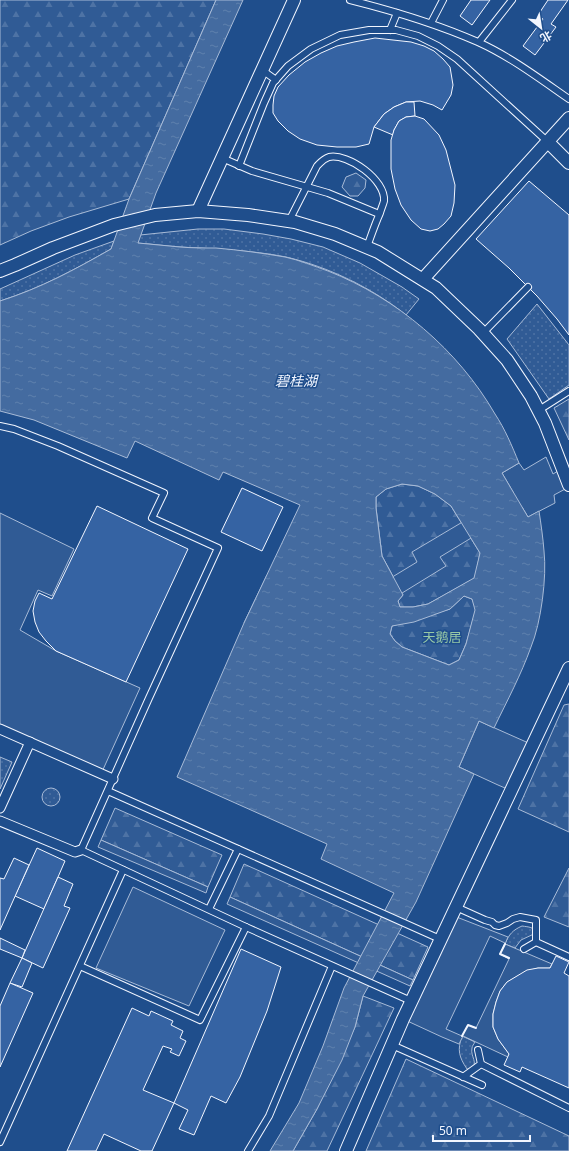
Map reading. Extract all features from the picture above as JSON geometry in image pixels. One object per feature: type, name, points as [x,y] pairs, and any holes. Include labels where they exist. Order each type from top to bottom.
[{"type":"street","points":[[198,211],[294,0]]},
{"type":"street","points":[[423,279],[569,118]]},
{"type":"street","points":[[548,142],[569,163]]},
{"type":"street","points":[[0,271],[53,248],[114,225],[155,215],[198,211],[248,215],[289,221],[336,234],[378,252],[423,279],[436,288],[483,333],[506,360],[532,396],[548,430],[569,485]]},
{"type":"street","points":[[346,1151],[411,1001],[506,804],[569,668]]},
{"type":"street","points":[[556,694],[569,691]]},
{"type":"street","points":[[0,729],[113,779]]},
{"type":"street","points":[[0,808],[30,742]]},
{"type":"street","points":[[0,821],[75,852],[81,850]]},
{"type":"lane","points":[[350,0],[371,2],[479,42],[516,63],[569,99]]},
{"type":"lane","points":[[431,23],[443,0]]},
{"type":"lane","points":[[479,42],[512,0]]},
{"type":"lane","points":[[390,30],[398,13]]},
{"type":"lane","points":[[239,166],[273,83],[288,66],[311,49],[340,36],[369,30],[396,30],[418,36],[438,46],[457,59],[548,142]]},
{"type":"lane","points":[[262,70],[276,80]]},
{"type":"lane","points":[[289,221],[317,166],[323,159],[330,157],[346,159],[361,167],[374,178],[382,189],[384,201],[367,247]]},
{"type":"lane","points":[[222,158],[266,176],[328,193],[379,214]]},
{"type":"lane","points":[[483,333],[528,287]]},
{"type":"lane","points":[[539,410],[569,391]]},
{"type":"lane","points":[[0,427],[14,429],[58,446],[164,492],[152,518],[218,548],[81,850],[246,927],[411,1001]]},
{"type":"lane","points":[[108,791],[440,939]]},
{"type":"lane","points":[[209,910],[238,849]]},
{"type":"lane","points":[[0,1142],[123,870]]},
{"type":"lane","points":[[456,908],[499,926],[520,917],[536,920],[536,942]]},
{"type":"lane","points":[[80,966],[200,1020],[246,927]]},
{"type":"lane","points":[[524,949],[536,942]]},
{"type":"lane","points":[[536,942],[569,957]]},
{"type":"lane","points":[[248,1151],[269,1116],[332,966]]},
{"type":"lane","points":[[392,1045],[482,1085]]},
{"type":"lane","points":[[478,1050],[481,1064]]},
{"type":"lane","points":[[463,1077],[481,1064]]},
{"type":"lane","points":[[481,1064],[569,1108]]},
{"type":"green space","points":[[0,0],[216,0],[129,199],[69,217],[31,231],[0,245]]},
{"type":"green space","points":[[356,173],[366,180],[365,188],[358,196],[350,196],[342,187],[346,177]]},
{"type":"green space","points":[[198,229],[224,229],[263,234],[323,247],[360,263],[402,287],[419,299],[406,315],[364,287],[318,266],[302,261],[246,251],[137,243],[140,235]]},
{"type":"green space","points":[[114,241],[111,249],[70,271],[15,296],[0,301],[0,289],[75,255]]},
{"type":"green space","points":[[537,304],[569,345],[569,385],[549,399],[507,339]]},
{"type":"green space","points":[[569,399],[569,440],[554,408]]},
{"type":"green space","points":[[402,484],[418,486],[435,494],[451,506],[480,553],[475,578],[428,604],[413,607],[400,607],[398,601],[403,595],[382,556],[376,508],[376,497],[386,489]]},
{"type":"green space","name":"天鹅居","points":[[464,596],[472,599],[476,609],[466,644],[459,660],[449,665],[402,647],[390,634],[392,626],[450,609]]},
{"type":"green space","points":[[569,704],[569,832],[518,809],[564,705]]},
{"type":"green space","points":[[0,757],[12,762],[0,789]]},
{"type":"green space","points":[[51,788],[57,791],[60,797],[57,803],[51,806],[45,803],[42,797],[45,791]]},
{"type":"green space","points":[[115,808],[222,855],[208,887],[101,840]]},
{"type":"green space","points":[[244,864],[428,947],[413,980],[230,897]]},
{"type":"green space","points":[[569,868],[569,927],[544,917]]},
{"type":"green space","points":[[522,926],[533,928],[536,933],[521,940],[515,948],[505,944],[512,933]]},
{"type":"green space","points":[[363,996],[394,1008],[327,1151],[293,1151],[317,1109],[355,1027]]},
{"type":"green space","points":[[462,1036],[475,1042],[472,1046],[474,1064],[471,1070],[467,1069],[462,1061],[459,1049]]},
{"type":"green space","points":[[406,1059],[569,1136],[569,1151],[366,1151]]},
{"type":"shaded area","points":[[546,457],[553,474],[563,468],[569,487],[554,495],[555,503],[528,517],[522,507],[440,557],[446,566],[316,646],[244,623],[267,575],[305,630],[417,562],[412,552],[513,492],[502,473],[519,463],[524,470]]},
{"type":"shaded area","points":[[0,513],[74,549],[52,596],[38,590],[20,630],[56,651],[140,688],[101,774],[0,728]]},
{"type":"shaded area","points":[[479,721],[533,745],[512,791],[459,767]]},
{"type":"shaded area","points":[[101,840],[208,887],[206,893],[98,847]]},
{"type":"shaded area","points":[[133,887],[225,930],[189,1006],[96,968]]},
{"type":"shaded area","points":[[230,897],[413,980],[410,986],[227,904]]},
{"type":"shaded area","points":[[454,916],[508,937],[505,944],[552,964],[550,968],[538,968],[527,971],[507,982],[500,991],[493,1014],[493,1027],[498,1039],[509,1054],[508,1057],[463,1036],[459,1044],[403,1019]],"holes":[[[490,936],[505,943],[500,954],[509,959],[476,1028],[468,1025],[462,1036],[446,1029]]]},
{"type":"water","name":"碧桂湖","points":[[216,0],[243,0],[156,193],[138,243],[216,248],[290,258],[328,271],[353,282],[401,311],[424,329],[444,348],[463,368],[480,391],[502,426],[519,463],[502,473],[528,517],[539,511],[545,574],[538,626],[535,637],[514,688],[494,728],[479,721],[459,767],[474,774],[416,902],[363,996],[355,1027],[342,1060],[317,1109],[293,1151],[270,1151],[299,1103],[323,1046],[344,988],[394,893],[321,859],[327,844],[177,777],[244,623],[300,505],[223,472],[219,480],[135,441],[127,458],[34,420],[0,411],[0,301],[57,278],[111,249],[129,199]],"holes":[[[402,484],[418,486],[435,494],[451,506],[480,553],[474,578],[428,604],[413,607],[400,607],[398,601],[403,595],[382,556],[376,508],[376,497],[386,489]],[[464,596],[472,599],[475,610],[466,644],[459,660],[449,665],[402,647],[390,634],[392,626],[414,622],[450,609]]]},
{"type":"building","points":[[471,0],[490,0],[472,25],[460,16]]},
{"type":"building","points":[[548,0],[568,0],[551,24],[556,27],[535,55],[523,46],[543,19],[538,15]]},
{"type":"building","points":[[375,38],[411,42],[424,46],[434,51],[443,59],[450,67],[453,85],[451,95],[442,110],[433,105],[420,101],[406,102],[394,107],[384,114],[374,127],[369,144],[356,147],[317,145],[300,139],[288,131],[278,121],[273,113],[274,96],[278,87],[289,75],[305,62],[337,46]]},
{"type":"building","points":[[406,102],[414,102],[415,116],[406,117],[399,121],[393,135],[374,127],[384,114],[394,107]]},
{"type":"building","points":[[415,116],[424,119],[439,135],[446,150],[455,185],[454,203],[451,216],[438,229],[430,231],[421,229],[411,220],[401,205],[395,189],[391,169],[391,140],[394,130],[399,121],[406,117]]},
{"type":"building","points":[[529,181],[569,215],[569,335],[537,296],[509,268],[476,239]]},
{"type":"building","points":[[242,488],[283,507],[262,551],[221,532]]},
{"type":"building","points":[[97,506],[188,549],[126,682],[56,651],[39,632],[33,611],[35,601],[39,593],[52,599]]},
{"type":"building","points":[[37,848],[65,861],[44,909],[15,896]]},
{"type":"building","points":[[14,858],[29,865],[0,930],[0,878],[4,879]]},
{"type":"building","points":[[58,877],[73,884],[64,906],[70,908],[43,968],[22,958]]},
{"type":"building","points":[[0,938],[25,950],[22,958],[0,949]]},
{"type":"building","points":[[241,949],[281,967],[267,1011],[240,1077],[226,1103],[211,1096],[194,1135],[179,1129],[188,1110],[174,1103]]},
{"type":"building","points":[[556,956],[569,962],[564,973],[569,976],[569,1088],[522,1067],[520,1072],[504,1065],[509,1054],[498,1039],[493,1027],[493,1014],[496,1002],[500,991],[507,982],[527,970],[550,968]]},
{"type":"building","points":[[22,958],[32,963],[22,987],[10,983]]},
{"type":"building","points":[[10,983],[33,993],[0,1067],[0,1006]]},
{"type":"building","points":[[132,1008],[149,1016],[151,1011],[173,1021],[171,1025],[183,1031],[180,1038],[186,1041],[179,1056],[170,1052],[172,1049],[163,1046],[143,1090],[174,1103],[152,1151],[141,1151],[104,1134],[96,1151],[67,1151]]},
{"type":"wall","points":[[505,944],[500,954],[509,958]]},
{"type":"wall","points":[[462,1036],[468,1025],[476,1028]]}]
